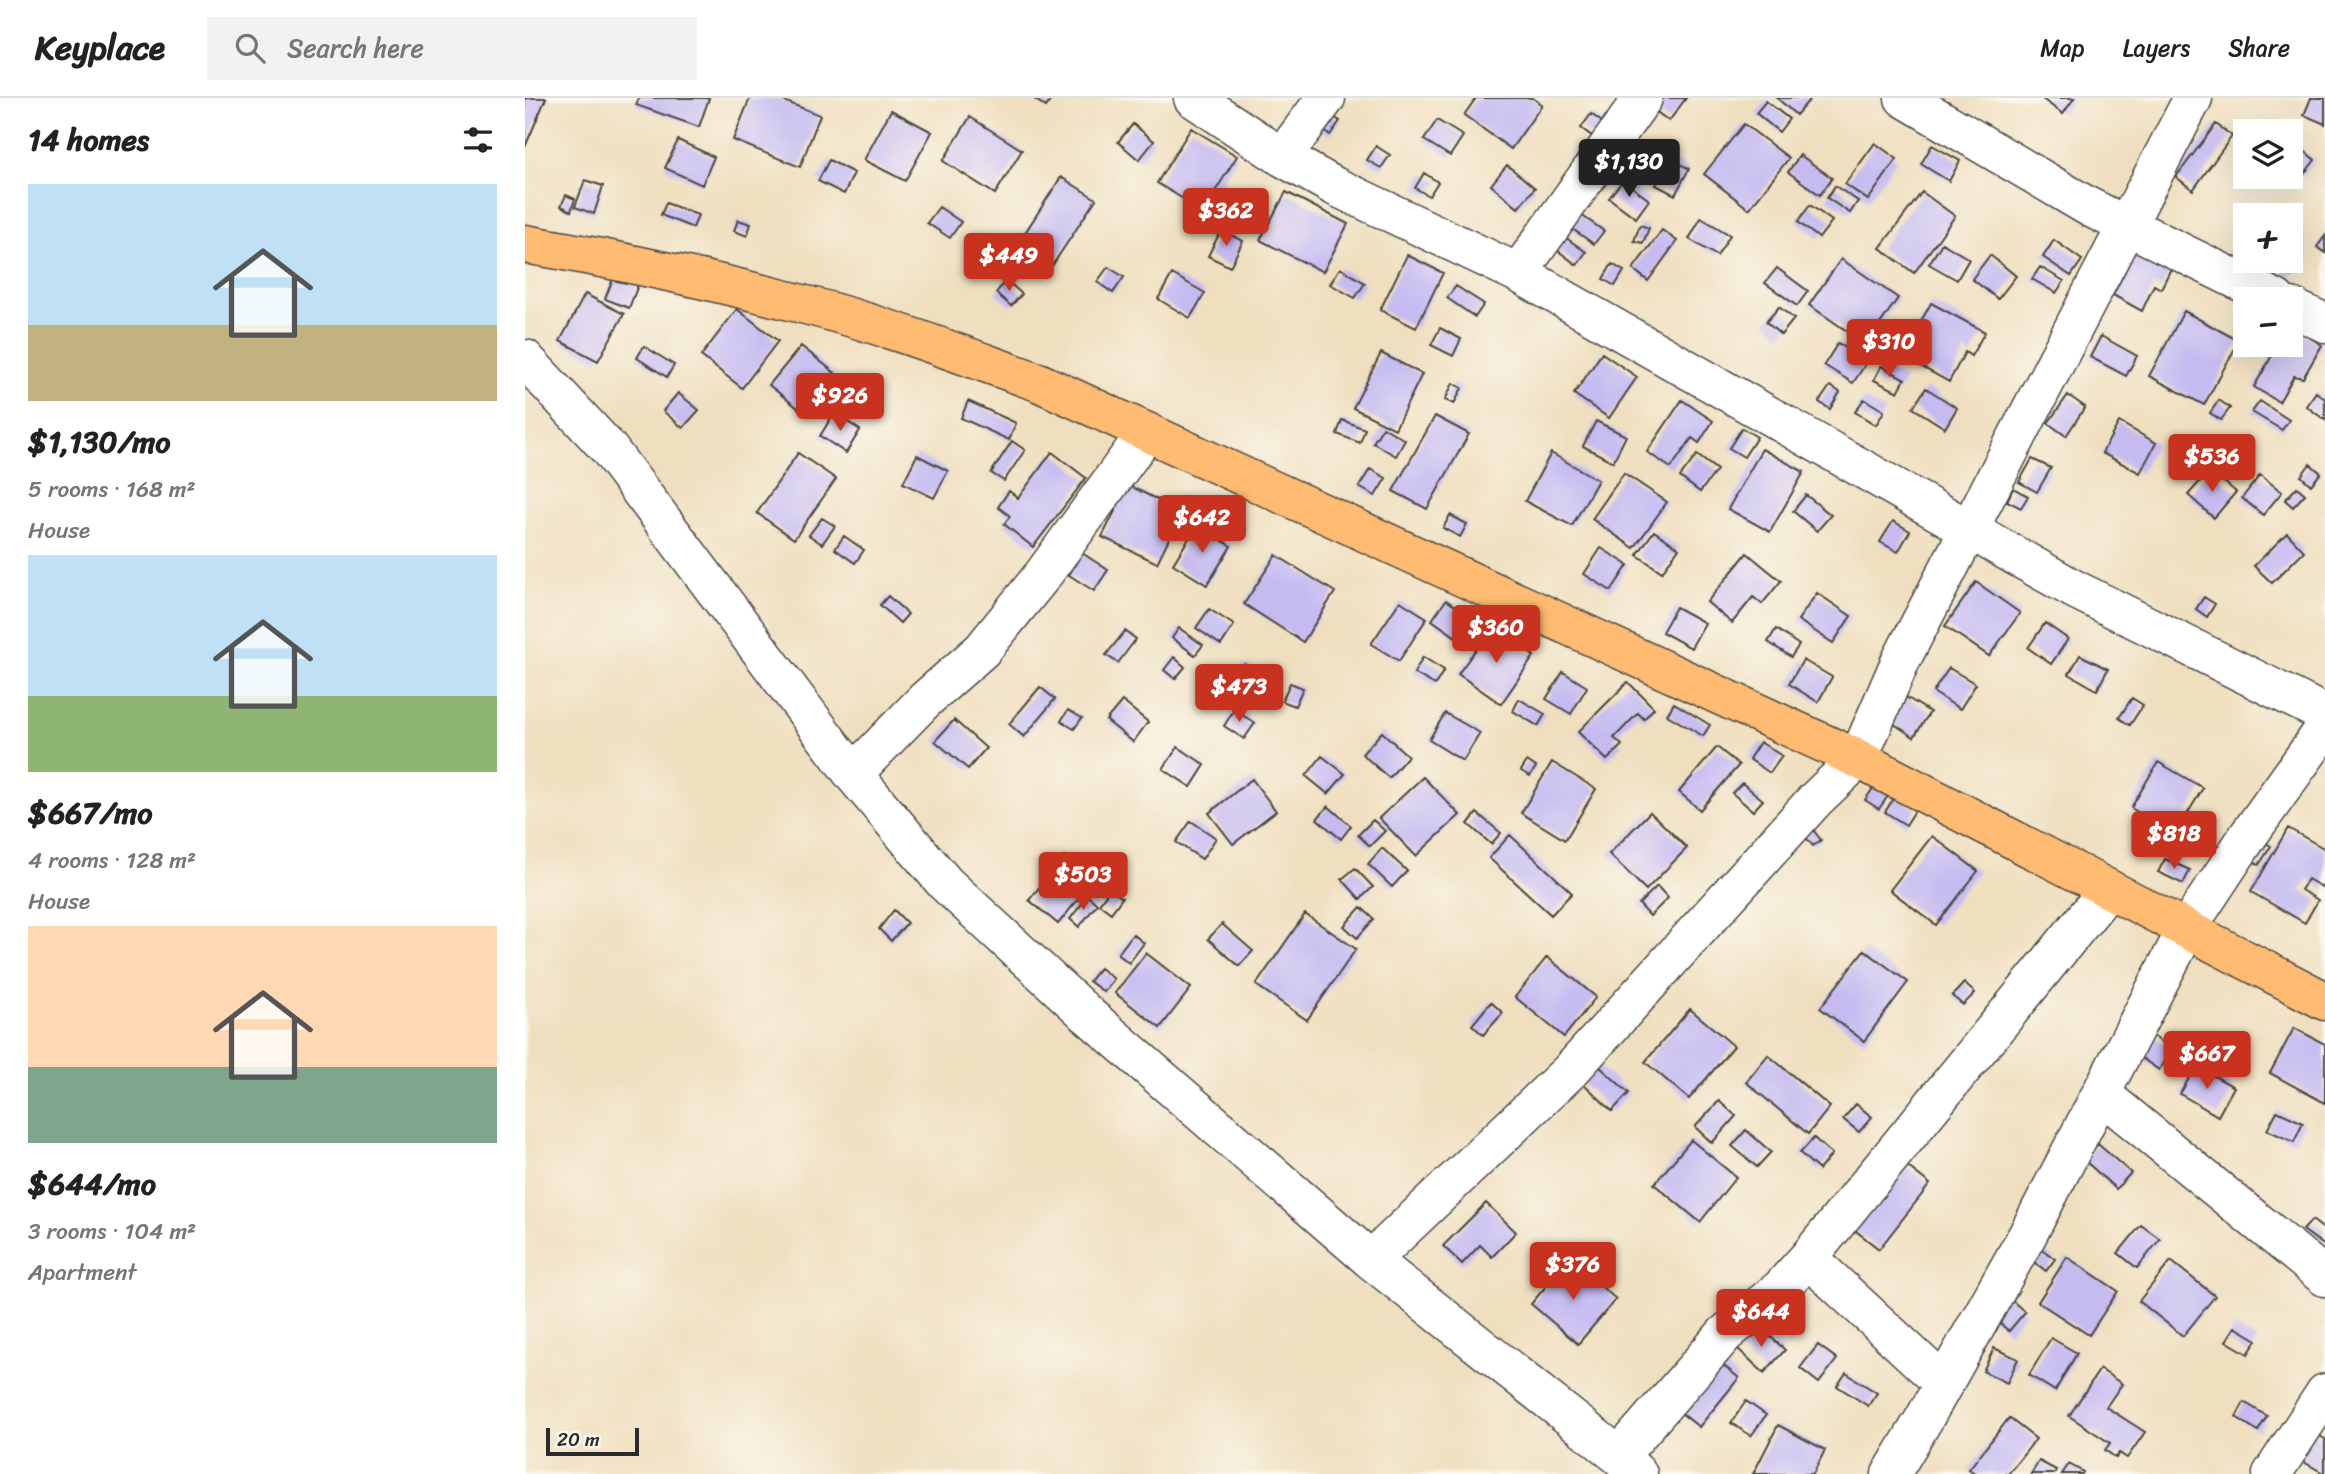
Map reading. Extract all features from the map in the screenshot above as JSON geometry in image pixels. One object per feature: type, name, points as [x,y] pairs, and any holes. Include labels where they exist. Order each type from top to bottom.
[{"type":"main road","points":[[525,244],[808,305],[923,341],[1038,383],[1858,759],[2325,1001]]},
{"type":"street","points":[[1193,98],[1282,157],[1333,186],[1518,273],[2074,589],[2325,713]]},
{"type":"street","points":[[1282,157],[1326,98]]},
{"type":"street","points":[[1518,273],[1643,98]]},
{"type":"street","points":[[1904,98],[2089,207],[2252,287]]},
{"type":"street","points":[[1371,1260],[1570,1071],[1815,800],[1858,759],[1900,662],[1971,530],[2193,98]]},
{"type":"street","points":[[2303,313],[2325,323]]},
{"type":"street","points":[[525,359],[608,448],[853,774],[945,883],[1089,1016],[1371,1260],[1629,1465],[1725,1334],[1781,1288],[1808,1258],[2108,890]]},
{"type":"street","points":[[853,774],[925,700],[982,650],[1042,576],[1147,432]]},
{"type":"street","points":[[1891,1474],[2028,1234],[2186,930],[2248,836],[2325,728]]},
{"type":"street","points":[[2101,1094],[2325,1277]]},
{"type":"street","points":[[1808,1258],[1944,1384]]},
{"type":"street","points":[[2272,1474],[2325,1393]]},
{"type":"building","points":[[525,98],[546,98],[525,147]]},
{"type":"building","points":[[639,98],[709,98],[699,127],[636,105]]},
{"type":"building","points":[[750,98],[776,98],[820,115],[800,167],[733,140]]},
{"type":"building","points":[[1033,98],[1052,98],[1046,107]]},
{"type":"building","points":[[1476,98],[1533,98],[1542,105],[1511,149],[1464,115]]},
{"type":"building","points":[[1646,98],[1686,98],[1669,121],[1643,102]]},
{"type":"building","points":[[1777,98],[1811,98],[1796,115]]},
{"type":"building","points":[[2041,98],[2074,98],[2063,114]]},
{"type":"building","points":[[2311,98],[2325,98],[2325,124],[2304,115]]},
{"type":"building","points":[[1766,101],[1789,119],[1779,132],[1756,113]]},
{"type":"building","points":[[891,110],[932,132],[905,181],[864,160]]},
{"type":"building","points":[[1326,112],[1340,121],[1330,135],[1317,127]]},
{"type":"building","points":[[1591,114],[1606,125],[1596,139],[1581,128]]},
{"type":"building","points":[[970,117],[1022,150],[995,194],[943,161]]},
{"type":"building","points":[[1437,120],[1463,136],[1450,156],[1424,140]]},
{"type":"building","points":[[1133,124],[1154,141],[1139,160],[1118,142]]},
{"type":"building","points":[[1744,124],[1789,158],[1749,209],[1704,174]]},
{"type":"building","points":[[2216,124],[2232,136],[2193,190],[2176,177]]},
{"type":"building","points":[[1191,128],[1237,156],[1203,211],[1157,183]]},
{"type":"building","points":[[678,140],[714,157],[702,185],[665,168]]},
{"type":"building","points":[[1875,143],[1897,159],[1868,200],[1845,184]]},
{"type":"building","points":[[1932,145],[1960,161],[1949,181],[1921,164]]},
{"type":"building","points":[[1376,146],[1390,155],[1381,168],[1367,160]]},
{"type":"building","points":[[2303,150],[2315,160],[2303,175]]},
{"type":"building","points":[[1800,155],[1832,178],[1820,195],[1788,172]]},
{"type":"building","points":[[1671,159],[1689,169],[1675,195],[1656,185]]},
{"type":"building","points":[[829,160],[854,173],[844,194],[818,181]]},
{"type":"building","points":[[1507,165],[1535,188],[1518,208],[1491,185]]},
{"type":"building","points":[[1424,173],[1438,182],[1429,196],[1415,188]]},
{"type":"building","points":[[1061,177],[1096,199],[1046,275],[1012,253]]},
{"type":"building","points":[[585,180],[603,186],[594,214],[575,207]]},
{"type":"building","points":[[1623,180],[1649,200],[1636,218],[1609,198]]},
{"type":"building","points":[[1835,186],[1858,201],[1850,213],[1827,198]]},
{"type":"building","points":[[1286,192],[1348,224],[1323,272],[1260,240]]},
{"type":"building","points":[[1922,192],[1955,216],[1914,273],[1880,248]]},
{"type":"building","points":[[566,195],[575,199],[571,211],[561,206]]},
{"type":"building","points":[[666,203],[698,215],[693,228],[661,215]]},
{"type":"building","points":[[1810,205],[1832,221],[1819,238],[1798,222]]},
{"type":"building","points":[[939,207],[961,222],[950,238],[927,223]]},
{"type":"building","points":[[1581,215],[1604,231],[1594,244],[1571,228]]},
{"type":"building","points":[[1701,218],[1730,235],[1717,256],[1689,239]]},
{"type":"building","points":[[738,220],[751,224],[747,236],[734,231]]},
{"type":"building","points":[[1640,225],[1649,228],[1643,243],[1634,241]]},
{"type":"building","points":[[1221,230],[1243,241],[1230,267],[1208,256]]},
{"type":"building","points":[[1662,230],[1677,241],[1648,281],[1633,269]]},
{"type":"building","points":[[1562,235],[1586,252],[1577,265],[1553,247]]},
{"type":"building","points":[[2325,236],[2325,253],[2317,247]]},
{"type":"building","points":[[2054,240],[2082,260],[2071,276],[2043,257]]},
{"type":"building","points":[[1942,243],[1969,259],[1957,280],[1929,264]]},
{"type":"building","points":[[2139,243],[2175,260],[2161,289],[2154,285],[2142,311],[2113,295]]},
{"type":"building","points":[[1407,255],[1443,273],[1416,328],[1380,310]]},
{"type":"building","points":[[1990,255],[2016,276],[1998,299],[1972,279]]},
{"type":"building","points":[[1841,259],[1898,298],[1866,344],[1809,305]]},
{"type":"building","points":[[1612,264],[1624,271],[1615,286],[1603,279]]},
{"type":"building","points":[[1108,267],[1124,277],[1113,293],[1097,282]]},
{"type":"building","points":[[2040,267],[2064,281],[2056,293],[2032,279]]},
{"type":"building","points":[[1340,268],[1365,283],[1355,298],[1330,284]]},
{"type":"building","points":[[1777,268],[1808,291],[1797,306],[1765,283]]},
{"type":"building","points":[[1172,274],[1205,293],[1190,318],[1158,299]]},
{"type":"building","points":[[614,276],[638,285],[629,308],[605,299]]},
{"type":"building","points":[[1006,280],[1022,294],[1011,306],[996,293]]},
{"type":"building","points":[[1456,286],[1484,304],[1475,317],[1447,298]]},
{"type":"building","points":[[585,294],[624,314],[598,361],[560,341]]},
{"type":"building","points":[[1931,303],[1985,332],[1971,356],[1965,352],[1949,382],[1902,356]]},
{"type":"building","points":[[1779,307],[1794,319],[1781,335],[1766,322]]},
{"type":"building","points":[[737,309],[778,341],[742,388],[701,356]]},
{"type":"building","points":[[2184,311],[2233,338],[2233,352],[2204,405],[2149,376]]},
{"type":"building","points":[[1440,328],[1461,339],[1453,356],[1431,345]]},
{"type":"building","points":[[2303,333],[2322,345],[2303,378],[2294,376],[2279,402],[2254,387],[2271,357],[2303,357]]},
{"type":"building","points":[[2101,336],[2137,356],[2126,376],[2090,357]]},
{"type":"building","points":[[1838,343],[1867,362],[1853,383],[1824,365]]},
{"type":"building","points":[[644,346],[674,365],[667,377],[637,358]]},
{"type":"building","points":[[801,346],[835,373],[803,412],[769,385]]},
{"type":"building","points":[[1381,353],[1422,374],[1395,429],[1353,408]]},
{"type":"building","points":[[1602,353],[1637,377],[1609,418],[1574,394]]},
{"type":"building","points":[[1881,366],[1905,379],[1898,392],[1874,380]]},
{"type":"building","points":[[1453,383],[1462,388],[1454,404],[1445,400]]},
{"type":"building","points":[[1830,386],[1840,392],[1830,409],[1819,402]]},
{"type":"building","points":[[1926,388],[1957,408],[1945,428],[1913,408]]},
{"type":"building","points":[[2316,392],[2325,399],[2325,420],[2306,406]]},
{"type":"building","points":[[678,393],[699,410],[683,428],[663,411]]},
{"type":"building","points":[[2068,395],[2085,407],[2066,436],[2048,423]]},
{"type":"building","points":[[1864,399],[1884,411],[1876,425],[1855,412]]},
{"type":"building","points":[[1682,400],[1713,421],[1699,443],[1692,438],[1671,468],[1647,452]]},
{"type":"building","points":[[2219,400],[2230,408],[2221,420],[2210,413]]},
{"type":"building","points":[[968,401],[1016,423],[1009,440],[961,418]]},
{"type":"building","points":[[2260,401],[2289,420],[2282,430],[2252,412]]},
{"type":"building","points":[[834,413],[860,430],[846,453],[820,436]]},
{"type":"building","points":[[1435,416],[1469,434],[1427,509],[1393,491]]},
{"type":"building","points":[[1342,420],[1365,429],[1360,443],[1337,434]]},
{"type":"building","points":[[1596,421],[1626,436],[1613,462],[1583,446]]},
{"type":"building","points":[[2119,422],[2156,443],[2140,473],[2102,453]]},
{"type":"building","points":[[1383,427],[1405,440],[1396,456],[1373,443]]},
{"type":"building","points":[[1742,428],[1757,437],[1744,457],[1729,448]]},
{"type":"building","points":[[1012,441],[1025,450],[1004,481],[991,473]]},
{"type":"building","points":[[1762,449],[1804,472],[1770,532],[1728,509]]},
{"type":"building","points":[[1052,452],[1086,478],[1033,547],[1004,524],[1010,516],[998,507],[1009,491],[1018,498]]},
{"type":"building","points":[[798,453],[836,479],[794,539],[757,513]]},
{"type":"building","points":[[1551,453],[1598,480],[1572,526],[1525,501]]},
{"type":"building","points":[[917,455],[948,471],[934,498],[903,483]]},
{"type":"building","points":[[1697,455],[1717,470],[1700,492],[1680,477]]},
{"type":"building","points":[[2032,459],[2051,468],[2037,492],[2019,482]]},
{"type":"building","points":[[2310,464],[2321,473],[2311,485],[2301,476]]},
{"type":"building","points":[[1370,469],[1386,478],[1375,496],[1359,487]]},
{"type":"building","points":[[2210,470],[2236,492],[2214,518],[2188,495]]},
{"type":"building","points":[[1624,473],[1667,502],[1634,548],[1592,519]]},
{"type":"building","points":[[2260,475],[2282,492],[2263,515],[2242,498]]},
{"type":"building","points":[[1128,485],[1182,512],[1157,563],[1102,537]]},
{"type":"building","points":[[2297,487],[2305,494],[2293,507],[2285,500]]},
{"type":"building","points":[[2013,488],[2028,496],[2021,508],[2007,501]]},
{"type":"building","points":[[1806,495],[1831,515],[1817,531],[1793,511]]},
{"type":"building","points":[[1450,515],[1467,524],[1460,537],[1443,528]]},
{"type":"building","points":[[822,518],[835,526],[822,544],[809,535]]},
{"type":"building","points":[[1893,521],[1910,531],[1898,552],[1880,542]]},
{"type":"building","points":[[1197,525],[1231,546],[1207,585],[1173,564]]},
{"type":"building","points":[[1654,531],[1679,548],[1662,572],[1637,555]]},
{"type":"building","points":[[2287,533],[2304,551],[2272,583],[2254,566]]},
{"type":"building","points":[[844,536],[864,550],[855,563],[835,549]]},
{"type":"building","points":[[1601,548],[1628,565],[1611,591],[1584,574]]},
{"type":"building","points":[[1082,553],[1108,570],[1094,591],[1069,575]]},
{"type":"building","points":[[1747,553],[1781,581],[1762,604],[1753,597],[1732,623],[1707,602]]},
{"type":"building","points":[[1276,555],[1335,592],[1303,642],[1244,604]]},
{"type":"building","points":[[1976,582],[2020,613],[1989,656],[1945,626]]},
{"type":"building","points":[[1817,593],[1851,616],[1833,643],[1798,620]]},
{"type":"building","points":[[888,596],[908,614],[900,623],[880,605]]},
{"type":"building","points":[[2204,597],[2215,604],[2207,617],[2196,609]]},
{"type":"building","points":[[1446,600],[1478,621],[1463,642],[1432,620]]},
{"type":"building","points":[[1400,601],[1427,618],[1399,661],[1371,644]]},
{"type":"building","points":[[1676,607],[1705,623],[1691,648],[1662,632]]},
{"type":"building","points":[[1209,609],[1234,625],[1221,645],[1196,628]]},
{"type":"building","points":[[2045,623],[2068,639],[2051,664],[2028,648]]},
{"type":"building","points":[[1492,627],[1534,656],[1501,704],[1458,674]]},
{"type":"building","points":[[1179,628],[1203,645],[1195,655],[1172,638]]},
{"type":"building","points":[[1776,629],[1799,645],[1791,657],[1768,642]]},
{"type":"building","points":[[1125,631],[1136,639],[1118,663],[1106,655]]},
{"type":"building","points":[[2080,655],[2108,669],[2097,690],[2069,674]]},
{"type":"building","points":[[1174,657],[1185,667],[1175,679],[1164,670]]},
{"type":"building","points":[[1423,657],[1444,670],[1435,685],[1414,673]]},
{"type":"building","points":[[1803,660],[1832,677],[1818,702],[1789,684]]},
{"type":"building","points":[[1244,664],[1275,678],[1264,701],[1233,685]]},
{"type":"building","points":[[1949,668],[1976,684],[1960,709],[1933,692]]},
{"type":"building","points":[[1563,672],[1587,687],[1571,714],[1546,699]]},
{"type":"building","points":[[1628,682],[1654,708],[1644,719],[1638,713],[1614,738],[1622,745],[1607,760],[1578,732]]},
{"type":"building","points":[[1290,683],[1303,688],[1295,706],[1282,701]]},
{"type":"building","points":[[1040,687],[1055,699],[1024,737],[1009,724]]},
{"type":"building","points":[[1906,697],[1930,712],[1914,737],[1891,722]]},
{"type":"building","points":[[2132,698],[2143,705],[2130,725],[2119,718]]},
{"type":"building","points":[[1519,699],[1545,714],[1538,726],[1513,711]]},
{"type":"building","points":[[1122,701],[1148,722],[1133,742],[1106,720]]},
{"type":"building","points":[[1674,703],[1710,725],[1703,736],[1667,715]]},
{"type":"building","points":[[1068,710],[1082,718],[1074,729],[1061,721]]},
{"type":"building","points":[[1234,710],[1255,723],[1244,739],[1224,726]]},
{"type":"building","points":[[1445,713],[1480,733],[1463,761],[1429,740]]},
{"type":"building","points":[[954,720],[986,748],[968,769],[935,741]]},
{"type":"building","points":[[1382,732],[1408,756],[1389,778],[1362,754]]},
{"type":"building","points":[[1760,742],[1782,756],[1770,773],[1749,759]]},
{"type":"building","points":[[1178,747],[1205,765],[1191,787],[1163,769]]},
{"type":"building","points":[[1717,747],[1739,765],[1700,810],[1679,792]]},
{"type":"building","points":[[1322,756],[1345,774],[1328,794],[1306,776]]},
{"type":"building","points":[[1527,761],[1536,767],[1530,776],[1521,771]]},
{"type":"building","points":[[1552,762],[1596,789],[1565,840],[1521,813]]},
{"type":"building","points":[[2158,762],[2203,788],[2175,834],[2131,808]]},
{"type":"building","points":[[1423,777],[1460,815],[1416,856],[1379,818]]},
{"type":"building","points":[[1252,779],[1276,811],[1233,844],[1209,813]]},
{"type":"building","points":[[1742,783],[1763,800],[1753,811],[1732,793]]},
{"type":"building","points":[[1876,784],[1890,793],[1879,809],[1865,800]]},
{"type":"building","points":[[1895,796],[1916,809],[1906,825],[1885,812]]},
{"type":"building","points":[[1328,806],[1351,826],[1341,839],[1317,819]]},
{"type":"building","points":[[1650,812],[1687,848],[1646,890],[1609,854]]},
{"type":"building","points":[[1477,813],[1501,833],[1491,844],[1468,824]]},
{"type":"building","points":[[1373,820],[1385,831],[1370,846],[1358,835]]},
{"type":"building","points":[[1191,821],[1216,838],[1202,859],[1176,842]]},
{"type":"building","points":[[1795,825],[1813,830],[1821,840],[1813,846]]},
{"type":"building","points":[[2288,828],[2325,849],[2325,889],[2308,879],[2301,890],[2318,900],[2305,923],[2251,892]]},
{"type":"building","points":[[1510,835],[1572,893],[1551,915],[1489,858]]},
{"type":"building","points":[[1932,836],[1978,871],[1936,925],[1890,890]]},
{"type":"building","points":[[2254,836],[2271,846],[2259,865],[2242,855]]},
{"type":"building","points":[[1382,848],[1407,871],[1392,887],[1368,864]]},
{"type":"building","points":[[1065,856],[1094,880],[1058,924],[1029,900]]},
{"type":"building","points":[[2165,859],[2190,870],[2183,884],[2158,872]]},
{"type":"building","points":[[1355,868],[1373,887],[1360,899],[1342,879]]},
{"type":"building","points":[[1657,886],[1668,898],[1650,916],[1639,904]]},
{"type":"building","points":[[1110,889],[1122,898],[1111,913],[1099,904]]},
{"type":"building","points":[[1088,896],[1097,904],[1079,927],[1070,919]]},
{"type":"building","points":[[1361,907],[1374,919],[1357,938],[1344,926]]},
{"type":"building","points":[[894,910],[907,923],[891,941],[879,929]]},
{"type":"building","points":[[1305,914],[1356,949],[1307,1020],[1256,985]]},
{"type":"building","points":[[1222,924],[1253,951],[1239,966],[1208,939]]},
{"type":"building","points":[[1133,934],[1144,943],[1129,963],[1118,954]]},
{"type":"building","points":[[1864,950],[1908,982],[1864,1041],[1820,1008]]},
{"type":"building","points":[[1146,953],[1191,988],[1160,1028],[1115,993]]},
{"type":"building","points":[[1547,957],[1596,997],[1564,1037],[1515,997]]},
{"type":"building","points":[[1100,968],[1114,979],[1104,992],[1089,981]]},
{"type":"building","points":[[1964,983],[1975,993],[1963,1005],[1952,996]]},
{"type":"building","points":[[1491,1002],[1503,1013],[1483,1035],[1472,1025]]},
{"type":"building","points":[[1690,1009],[1734,1046],[1689,1099],[1645,1062]]},
{"type":"building","points":[[2294,1028],[2325,1044],[2325,1103],[2270,1073]]},
{"type":"building","points":[[2147,1032],[2173,1050],[2159,1070],[2133,1052]]},
{"type":"building","points":[[1768,1055],[1830,1107],[1808,1134],[1746,1082]]},
{"type":"building","points":[[1599,1066],[1629,1093],[1612,1111],[1583,1083]]},
{"type":"building","points":[[2196,1066],[2234,1087],[2218,1116],[2180,1094]]},
{"type":"building","points":[[1719,1101],[1736,1116],[1712,1143],[1695,1127]]},
{"type":"building","points":[[1856,1104],[1872,1117],[1859,1132],[1843,1119]]},
{"type":"building","points":[[2277,1111],[2303,1123],[2294,1142],[2267,1130]]},
{"type":"building","points":[[1746,1130],[1771,1152],[1757,1167],[1732,1146]]},
{"type":"building","points":[[1814,1138],[1832,1154],[1819,1170],[1800,1153]]},
{"type":"building","points":[[1691,1140],[1736,1177],[1700,1222],[1654,1184]]},
{"type":"building","points":[[2098,1144],[2131,1173],[2116,1189],[2083,1159]]},
{"type":"building","points":[[1894,1156],[1930,1184],[1879,1249],[1842,1220]]},
{"type":"building","points":[[1486,1203],[1516,1232],[1492,1257],[1480,1245],[1462,1264],[1443,1246]]},
{"type":"building","points":[[2312,1220],[2325,1230],[2325,1246],[2303,1230]]},
{"type":"building","points":[[2141,1225],[2160,1239],[2137,1268],[2118,1253]]},
{"type":"building","points":[[2032,1242],[2055,1259],[2046,1271],[2024,1254]]},
{"type":"building","points":[[2067,1257],[2118,1291],[2089,1335],[2038,1302]]},
{"type":"building","points":[[1569,1259],[1616,1299],[1578,1344],[1531,1304]]},
{"type":"building","points":[[2171,1261],[2215,1296],[2183,1336],[2139,1301]]},
{"type":"building","points":[[2007,1296],[2025,1312],[2009,1331],[1991,1316]]},
{"type":"building","points":[[1758,1325],[1785,1350],[1764,1373],[1737,1348]]},
{"type":"building","points":[[2235,1327],[2257,1340],[2248,1354],[2226,1341]]},
{"type":"building","points":[[2051,1338],[2077,1353],[2055,1391],[2029,1375]]},
{"type":"building","points":[[1818,1345],[1837,1359],[1819,1383],[1800,1368]]},
{"type":"building","points":[[1994,1348],[2018,1359],[2007,1383],[1983,1371]]},
{"type":"building","points":[[1715,1359],[1739,1378],[1699,1427],[1675,1408]]},
{"type":"building","points":[[2100,1369],[2122,1384],[2106,1407],[2145,1432],[2127,1458],[2119,1453],[2116,1458],[2105,1450],[2110,1443],[2069,1416]]},
{"type":"building","points":[[1846,1373],[1877,1393],[1868,1406],[1837,1386]]},
{"type":"building","points":[[1746,1401],[1766,1415],[1751,1436],[1731,1423]]},
{"type":"building","points":[[2244,1402],[2267,1416],[2258,1431],[2236,1417]]},
{"type":"building","points":[[2009,1418],[2036,1439],[2008,1474],[1976,1474],[1969,1469]]},
{"type":"building","points":[[1778,1425],[1825,1450],[1813,1474],[1753,1474]]},
{"type":"building","points":[[2311,1431],[2325,1439],[2325,1474],[2295,1457]]},
{"type":"building","points":[[2039,1461],[2056,1470],[2054,1474],[2031,1474]]},
{"type":"building","points":[[2069,1464],[2083,1472],[2082,1474],[2062,1474]]}]
